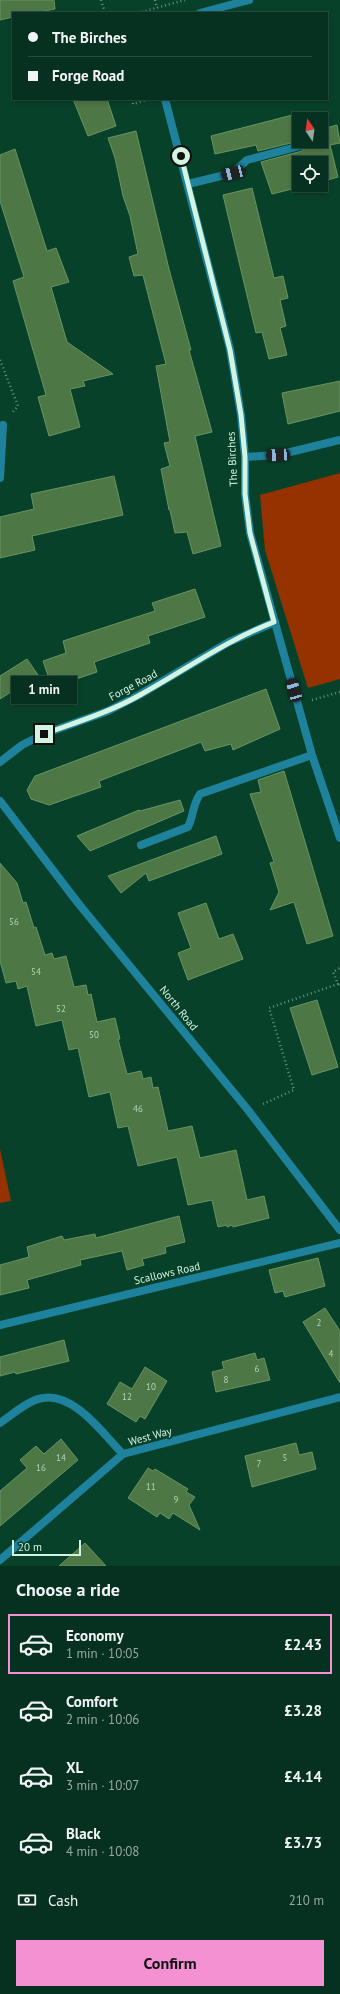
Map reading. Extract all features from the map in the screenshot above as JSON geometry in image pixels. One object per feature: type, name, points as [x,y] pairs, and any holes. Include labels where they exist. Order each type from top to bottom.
[{"type":"street","points":[[204,12],[249,0]]},
{"type":"street","name":"The Birches","points":[[165,100],[230,350],[238,393],[245,457],[245,494],[250,533],[312,755],[340,838]]},
{"type":"street","points":[[188,184],[233,173],[247,160],[292,148]]},
{"type":"street","points":[[0,478],[3,425]]},
{"type":"street","points":[[245,457],[278,455],[340,440]]},
{"type":"street","name":"Forge Road","points":[[0,762],[22,745],[44,734],[108,710],[139,695],[229,642],[274,622]]},
{"type":"street","points":[[141,844],[188,827],[193,817],[193,804],[200,794],[312,755]]},
{"type":"street","name":"North Road","points":[[0,801],[78,903],[248,1110],[340,1230]]},
{"type":"street","name":"Scallows Road","points":[[0,1325],[340,1243]]},
{"type":"street","name":"West Way","points":[[0,1560],[123,1454],[340,1397]]},
{"type":"street","points":[[0,1423],[27,1404],[42,1398],[59,1398],[77,1406],[123,1454]]},
{"type":"path","points":[[101,0],[105,12]]},
{"type":"path","points":[[155,0],[157,8]]},
{"type":"path","points":[[142,12],[185,0]]},
{"type":"path","points":[[132,100],[133,104],[147,100]]},
{"type":"path","points":[[0,360],[18,406],[3,425]]},
{"type":"path","points":[[298,704],[340,692]]},
{"type":"path","points":[[248,1110],[294,1090],[269,1008],[338,984],[333,972],[340,968]]},
{"type":"shaded area","points":[[340,473],[340,679],[308,688],[265,550],[260,495]]},
{"type":"shaded area","points":[[0,1149],[11,1201],[0,1203]]},
{"type":"building","points":[[0,0],[54,0],[55,9],[39,12],[12,12],[12,17],[0,20]]},
{"type":"building","points":[[73,100],[107,100],[116,126],[88,136]]},
{"type":"building","points":[[292,115],[292,143],[258,151],[256,145],[215,154],[211,136]]},
{"type":"building","points":[[337,125],[340,143],[330,145],[338,177],[328,180],[328,156],[292,156],[292,189],[272,194],[261,162],[302,151],[304,148],[328,148],[328,127]]},
{"type":"building","points":[[136,131],[169,269],[191,350],[189,350],[212,432],[195,436],[221,546],[193,554],[187,532],[175,533],[169,510],[161,469],[170,466],[164,443],[170,442],[156,366],[166,364],[143,275],[134,276],[129,257],[138,254],[115,158],[108,138]]},
{"type":"building","points":[[15,149],[47,251],[56,248],[69,282],[51,287],[67,342],[113,374],[83,381],[85,386],[70,389],[80,427],[49,436],[38,397],[46,395],[13,281],[24,277],[0,201],[0,155]]},
{"type":"building","points":[[252,188],[274,278],[283,276],[288,298],[280,300],[286,326],[280,328],[287,355],[269,359],[262,332],[256,333],[223,195]]},
{"type":"building","points":[[340,381],[340,411],[288,424],[282,393]]},
{"type":"building","points":[[114,476],[123,515],[32,536],[35,550],[0,558],[0,517],[34,509],[31,494]]},
{"type":"building","points":[[195,589],[205,617],[148,636],[150,643],[94,662],[97,672],[52,687],[43,661],[66,653],[63,641],[155,611],[152,603]]},
{"type":"building","points":[[27,659],[38,675],[0,699],[0,676]]},
{"type":"building","points":[[266,689],[280,729],[233,750],[231,744],[205,751],[201,742],[99,781],[101,787],[49,805],[31,799],[27,790],[35,776]]},
{"type":"building","points":[[284,771],[333,936],[307,944],[294,902],[270,910],[279,892],[270,863],[274,862],[250,794],[261,792],[258,780]]},
{"type":"building","points":[[180,800],[184,811],[90,851],[77,836],[139,810],[140,811]]},
{"type":"building","points":[[216,836],[222,854],[149,881],[146,873],[121,893],[108,876]]},
{"type":"building","points":[[0,863],[17,883],[23,903],[26,902],[34,928],[36,927],[45,955],[52,953],[54,959],[66,956],[74,987],[86,985],[88,995],[91,994],[97,1022],[115,1018],[120,1039],[118,1039],[127,1074],[141,1071],[143,1079],[151,1077],[153,1088],[158,1087],[168,1131],[192,1126],[200,1158],[236,1150],[247,1200],[264,1196],[269,1218],[233,1227],[232,1225],[227,1227],[227,1225],[218,1227],[212,1200],[188,1205],[177,1157],[138,1166],[128,1126],[118,1128],[110,1092],[89,1097],[78,1048],[69,1050],[62,1020],[36,1026],[27,986],[18,989],[16,981],[6,983],[0,961]]},
{"type":"building","points":[[206,903],[219,939],[233,934],[243,959],[188,980],[178,953],[191,948],[178,913]]},
{"type":"building","points":[[317,1000],[338,1067],[312,1075],[290,1008]]},
{"type":"building","points":[[179,1216],[185,1242],[165,1247],[166,1253],[142,1259],[144,1265],[127,1270],[122,1251],[80,1260],[81,1265],[27,1280],[29,1288],[0,1295],[0,1265],[29,1257],[27,1247],[62,1236],[64,1240],[95,1234],[96,1238]]},
{"type":"building","points":[[318,1258],[325,1286],[285,1297],[283,1291],[275,1293],[269,1270]]},
{"type":"building","points":[[325,1308],[340,1331],[340,1383],[303,1322]]},
{"type":"building","points":[[64,1340],[69,1361],[16,1374],[15,1372],[0,1376],[0,1357]]},
{"type":"building","points":[[255,1353],[257,1360],[264,1358],[270,1380],[216,1392],[212,1372],[224,1369],[222,1362]]},
{"type":"building","points":[[145,1367],[167,1381],[145,1419],[140,1416],[136,1422],[107,1404],[120,1382],[132,1389]]},
{"type":"building","points":[[61,1439],[78,1460],[0,1526],[0,1491],[27,1468],[20,1460],[36,1446],[44,1454]]},
{"type":"building","points":[[296,1443],[299,1455],[312,1452],[316,1469],[252,1487],[245,1456]]},
{"type":"building","points":[[148,1468],[153,1471],[155,1469],[188,1489],[186,1492],[195,1497],[189,1505],[200,1530],[173,1513],[169,1519],[160,1513],[157,1517],[128,1498]]},
{"type":"building","points":[[85,1543],[106,1566],[59,1566]]},
{"type":"route","points":[[44,734],[108,710],[139,695],[229,642],[274,622],[250,533],[245,494],[245,457],[241,415],[230,350],[181,156]]}]
